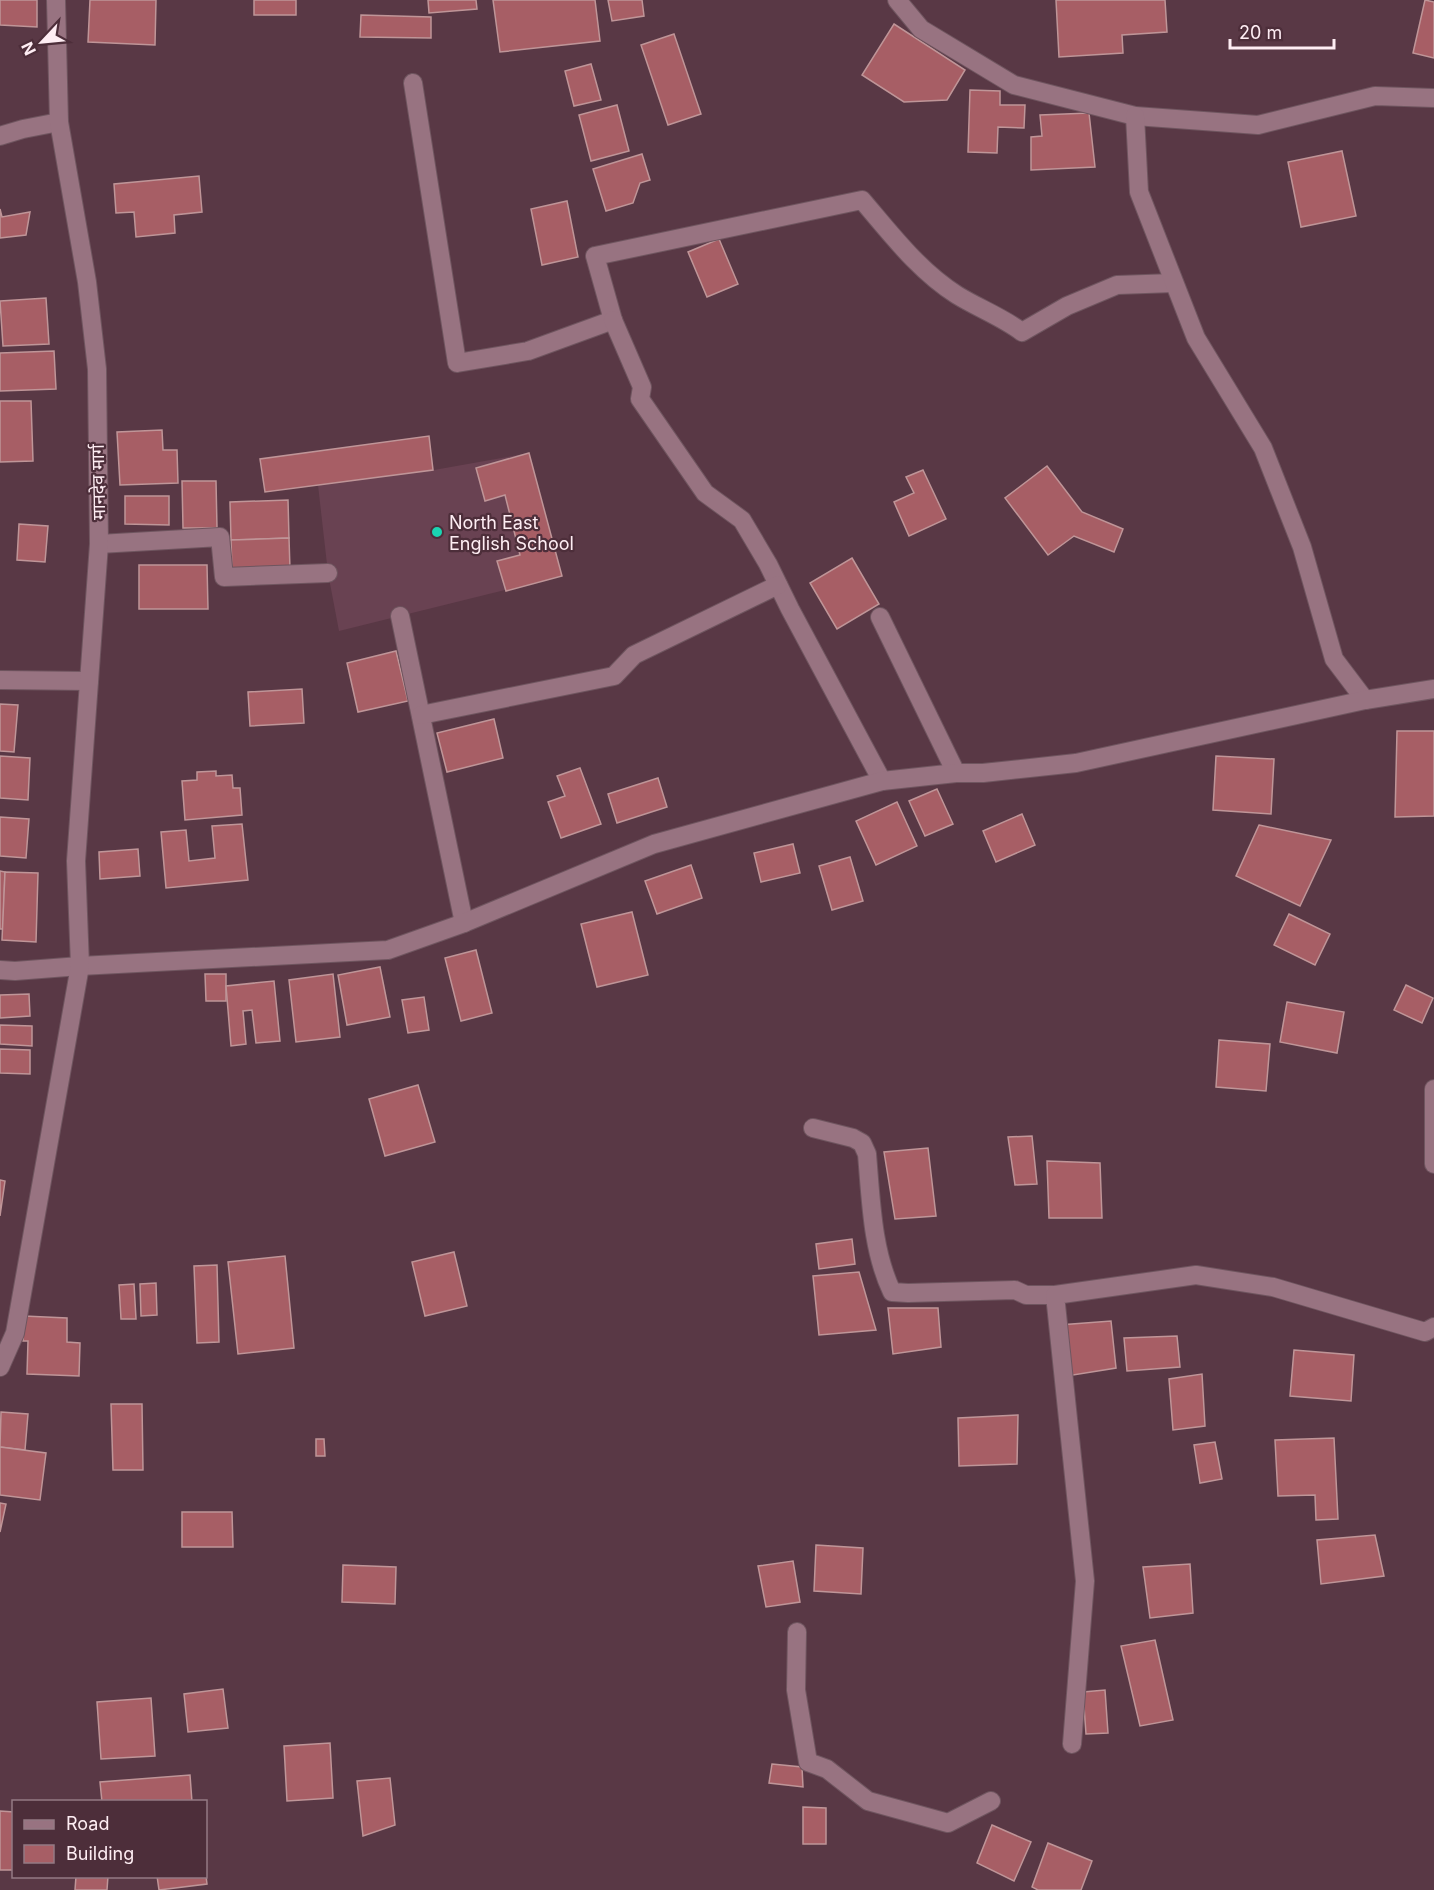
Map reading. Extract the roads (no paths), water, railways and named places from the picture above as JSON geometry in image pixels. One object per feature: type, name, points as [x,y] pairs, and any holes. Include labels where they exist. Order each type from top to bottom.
[{"type":"street","name":"मानदेव मार्ग","points":[[0,1367],[15,1333],[80,966],[76,861],[99,544],[97,369],[87,282],[59,122],[56,0]]},
{"type":"street","points":[[897,0],[921,29],[1014,85],[1135,116],[1258,125],[1375,96],[1434,98]]},
{"type":"street","points":[[412,83],[457,363],[528,351],[613,320]]},
{"type":"street","points":[[1135,116],[1139,192],[1174,283],[1196,338],[1263,448],[1302,546],[1334,659],[1365,700]]},
{"type":"street","points":[[0,136],[59,122]]},
{"type":"street","points":[[882,781],[742,520],[705,493],[640,399],[642,387],[613,320],[595,256],[862,200],[913,259],[956,294],[1009,322],[1022,332],[1067,306],[1117,285],[1174,283]]},
{"type":"street","points":[[99,544],[220,537],[224,577],[328,573]]},
{"type":"street","points":[[421,715],[614,676],[634,654],[778,585]]},
{"type":"street","points":[[400,616],[464,923]]},
{"type":"street","points":[[880,617],[956,773]]},
{"type":"street","points":[[0,680],[89,681]]},
{"type":"street","points":[[0,970],[388,950],[464,923],[654,844],[882,781],[1076,763],[1365,700],[1434,689]]},
{"type":"street","points":[[1434,1089],[1434,1164]]},
{"type":"street","points":[[813,1128],[853,1138],[862,1143],[867,1154],[875,1229],[886,1279],[892,1292],[1015,1290],[1026,1295],[1055,1295],[1196,1275],[1273,1287],[1425,1332],[1434,1327]]},
{"type":"street","points":[[1055,1295],[1085,1581],[1072,1744]]},
{"type":"street","points":[[797,1632],[796,1690],[808,1762],[827,1769],[868,1801],[948,1823],[991,1801]]},
{"type":"place","name":"North East English School","points":[[437,532]]}]
